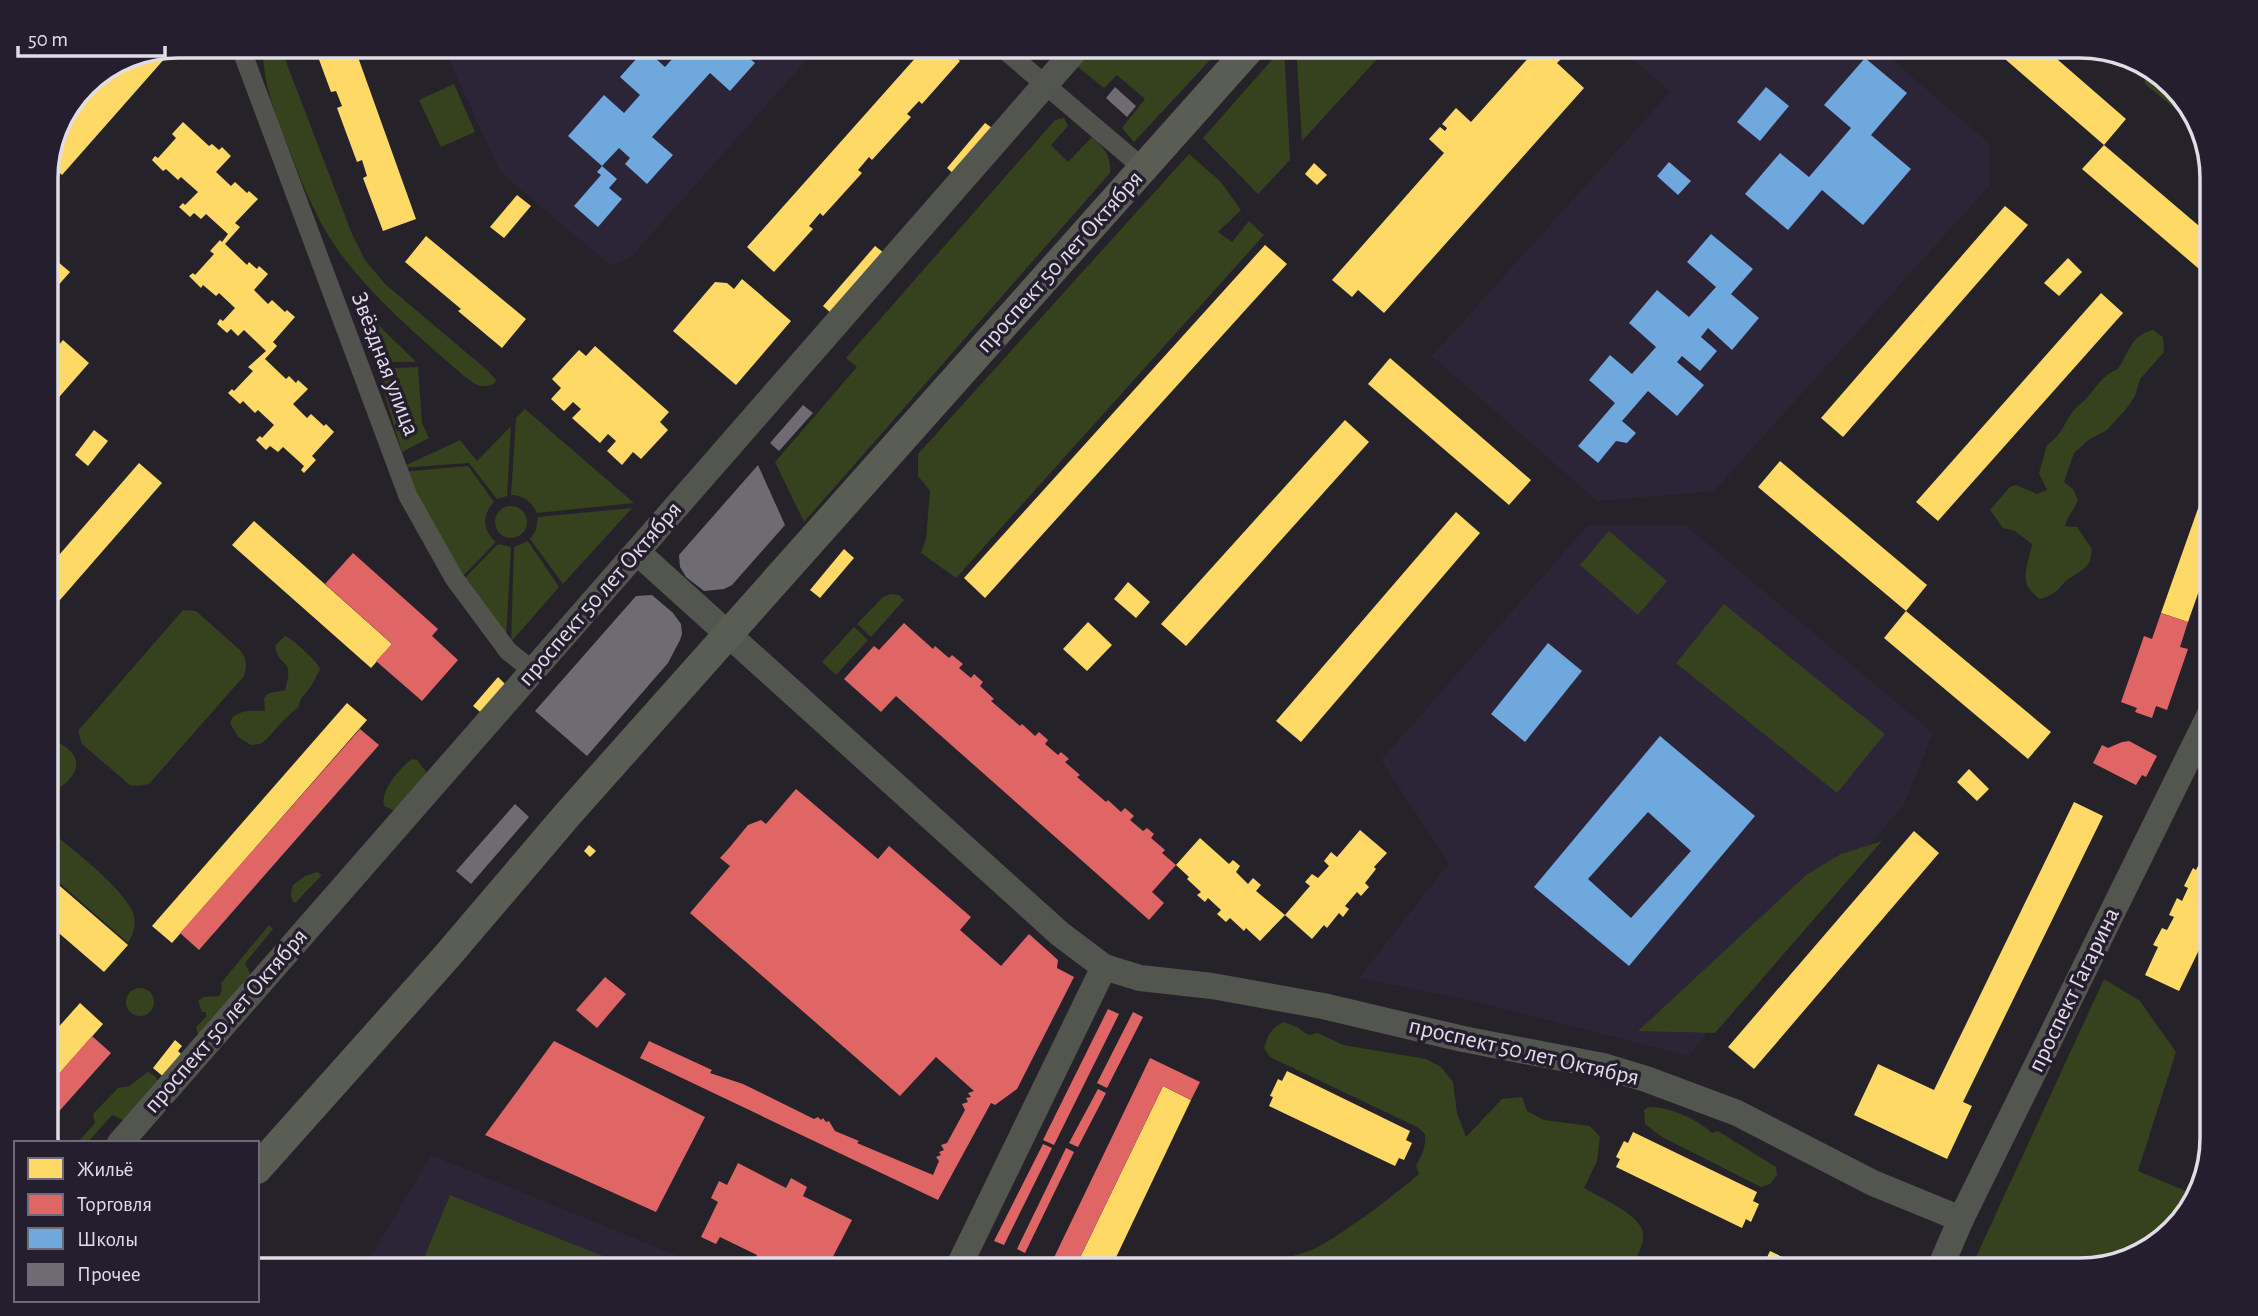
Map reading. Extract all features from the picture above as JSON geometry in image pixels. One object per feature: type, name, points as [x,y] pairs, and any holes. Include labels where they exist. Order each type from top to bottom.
[{"type":"main road","name":"проспект 50 лет Октября","points":[[259,1167],[448,955],[568,814],[1241,58]]},
{"type":"street","name":"Звёздная улица","points":[[244,58],[408,496],[454,578],[508,651],[533,671]]},
{"type":"street","points":[[1015,58],[1143,168]]},
{"type":"street","name":"проспект 50 лет Октября","points":[[122,1141],[1068,58]]},
{"type":"street","points":[[637,552],[728,635]]},
{"type":"street","name":"проспект 50 лет Октября","points":[[728,635],[1060,934],[1104,967],[1140,978],[1212,986],[1301,1002],[1463,1039],[1603,1066],[1647,1079],[1737,1113],[1872,1183],[1961,1219]]},
{"type":"street","name":"проспект Гагарина","points":[[1944,1258],[2200,733]]},
{"type":"street","points":[[963,1258],[1104,967]]},
{"type":"shaded area","points":[[808,58],[631,257],[611,266],[500,172],[449,59]]},
{"type":"shaded area","points":[[1632,58],[1890,58],[1989,143],[1990,185],[1714,491],[1597,501],[1432,356],[1670,92]]},
{"type":"shaded area","points":[[1588,525],[1685,525],[1933,733],[1904,805],[1688,1056],[1473,1001],[1359,978],[1449,863],[1381,760]]},
{"type":"shaded area","points":[[431,1155],[683,1258],[370,1258]]},
{"type":"green space","points":[[285,58],[352,234],[365,260],[385,284],[487,370],[496,380],[495,383],[481,386],[463,375],[381,300],[338,250],[309,198],[278,120],[263,59]]},
{"type":"green space","points":[[1077,58],[1212,58],[1134,142],[1122,128],[1145,99],[1117,75],[1104,88],[1073,63]]},
{"type":"green space","points":[[1273,58],[1285,58],[1290,160],[1258,194],[1203,138]]},
{"type":"green space","points":[[1297,58],[1378,58],[1302,141]]},
{"type":"green space","points":[[2144,77],[2165,93],[2181,113],[2145,84]]},
{"type":"green space","points":[[454,84],[475,132],[441,147],[419,100]]},
{"type":"green space","points":[[1064,118],[1068,126],[1051,145],[1068,162],[1092,137],[1106,153],[1110,173],[804,522],[775,462],[857,367],[846,358],[1055,120]]},
{"type":"green space","points":[[1189,154],[1221,182],[1241,210],[1218,232],[1232,242],[1249,221],[1264,235],[956,578],[921,553],[926,539],[930,491],[918,476],[918,454]]},
{"type":"green space","points":[[351,298],[416,362],[375,362]]},
{"type":"green space","points":[[2153,330],[2163,337],[2164,352],[2140,379],[2135,396],[2126,409],[2107,430],[2090,439],[2074,453],[2064,482],[2073,489],[2078,500],[2065,526],[2077,527],[2092,549],[2090,561],[2056,592],[2040,599],[2028,587],[2026,580],[2026,567],[2032,544],[2015,531],[2003,528],[1990,510],[2010,487],[2016,485],[2037,494],[2047,490],[2039,473],[2047,445],[2056,438],[2074,410],[2100,381],[2118,369],[2135,340]]},
{"type":"green space","points":[[418,367],[422,423],[429,438],[402,452],[377,369]]},
{"type":"green space","points":[[525,409],[634,503],[537,513],[527,500],[511,495],[516,418]]},
{"type":"green space","points":[[511,426],[507,496],[497,499],[469,463],[400,468],[460,440],[477,461]]},
{"type":"green space","points":[[468,466],[494,502],[487,512],[485,522],[488,532],[496,542],[458,581],[400,472]]},
{"type":"green space","points":[[511,506],[522,511],[527,522],[522,533],[511,538],[500,533],[495,522],[500,511]]},
{"type":"green space","points":[[632,508],[563,584],[530,539],[536,530],[538,517]]},
{"type":"green space","points":[[1609,531],[1667,581],[1638,615],[1580,565]]},
{"type":"green space","points":[[528,541],[559,587],[511,642],[514,547]]},
{"type":"green space","points":[[498,544],[511,547],[506,640],[460,583]]},
{"type":"green space","points":[[899,595],[904,600],[871,637],[857,624],[883,597]]},
{"type":"green space","points":[[1724,604],[1885,734],[1837,793],[1676,663]]},
{"type":"green space","points":[[183,610],[196,611],[240,650],[246,662],[244,676],[149,784],[130,785],[82,744],[78,731]]},
{"type":"green space","points":[[854,627],[868,640],[836,675],[822,662]]},
{"type":"green space","points":[[285,636],[305,651],[320,669],[298,707],[266,740],[251,745],[238,737],[230,723],[232,718],[240,713],[265,711],[264,698],[269,693],[285,690],[287,667],[275,646]]},
{"type":"green space","points":[[58,743],[67,748],[76,762],[72,776],[58,788]]},
{"type":"green space","points":[[412,759],[417,760],[428,774],[397,812],[384,806],[385,793],[397,774]]},
{"type":"green space","points":[[58,837],[123,897],[135,920],[128,943],[58,882]]},
{"type":"green space","points":[[1882,841],[1715,1033],[1638,1031],[1806,875],[1841,854]]},
{"type":"green space","points":[[317,872],[322,875],[295,903],[291,897],[293,885],[305,876]]},
{"type":"green space","points":[[269,925],[273,929],[245,963],[253,980],[199,1038],[196,1027],[206,1017],[206,1012],[202,1012],[198,1001],[204,997],[219,996],[221,983]]},
{"type":"green space","points":[[2104,979],[2140,1001],[2176,1052],[2138,1171],[2187,1192],[2175,1211],[2153,1233],[2126,1249],[2111,1254],[2080,1258],[1976,1258]]},
{"type":"green space","points":[[140,988],[150,992],[154,1002],[150,1012],[140,1016],[130,1012],[126,1002],[130,992]]},
{"type":"green space","points":[[1284,1022],[1297,1027],[1308,1035],[1318,1033],[1343,1045],[1426,1059],[1441,1067],[1453,1082],[1457,1113],[1466,1137],[1502,1099],[1522,1097],[1527,1111],[1544,1120],[1590,1126],[1600,1137],[1597,1161],[1584,1188],[1627,1213],[1640,1225],[1643,1242],[1636,1258],[1289,1258],[1320,1246],[1359,1221],[1419,1174],[1416,1166],[1422,1154],[1425,1134],[1417,1127],[1270,1057],[1264,1048],[1273,1029]]},
{"type":"green space","points":[[148,1072],[156,1077],[158,1083],[127,1122],[112,1115],[89,1141],[79,1141],[95,1123],[93,1114],[118,1088],[129,1086]]},
{"type":"green space","points":[[1649,1107],[1683,1115],[1712,1133],[1718,1131],[1776,1167],[1777,1175],[1770,1184],[1761,1187],[1662,1137],[1645,1124],[1644,1110]]},
{"type":"green space","points":[[450,1195],[608,1258],[424,1258]]},
{"type":"building: Жильё","points":[[318,58],[358,58],[416,219],[383,231],[363,178],[367,176],[362,160],[357,162],[337,108],[342,106],[336,91],[331,92]]},
{"type":"building: Жильё","points":[[915,58],[956,58],[960,61],[922,104],[919,101],[907,114],[911,117],[872,160],[869,157],[858,170],[862,173],[823,216],[820,213],[809,226],[813,229],[774,272],[747,247]]},
{"type":"building: Жильё","points":[[1528,58],[1562,58],[1557,63],[1584,88],[1384,313],[1358,290],[1352,297],[1332,280],[1444,153],[1429,139],[1440,127],[1445,131],[1447,128],[1442,124],[1456,108],[1471,122]]},
{"type":"building: Жильё","points":[[2004,58],[2056,58],[2126,119],[2104,145]]},
{"type":"building: Жильё","points":[[164,59],[62,175],[58,170],[62,147],[70,125],[83,105],[99,88],[118,74],[139,64]]},
{"type":"building: Жильё","points":[[183,122],[209,146],[212,144],[219,150],[222,147],[231,156],[216,172],[231,186],[235,182],[258,199],[235,223],[240,227],[225,244],[247,265],[249,262],[257,269],[259,266],[268,274],[254,290],[268,304],[272,300],[295,317],[273,342],[277,346],[265,359],[286,379],[289,376],[296,383],[298,380],[308,389],[293,404],[307,418],[311,414],[334,432],[312,456],[316,460],[304,473],[301,470],[304,466],[283,447],[278,452],[270,446],[266,450],[256,440],[260,436],[262,438],[274,425],[258,410],[255,413],[243,401],[240,404],[228,393],[232,389],[234,391],[253,371],[248,367],[266,351],[244,330],[238,336],[231,329],[227,333],[217,324],[235,308],[219,293],[216,296],[203,285],[201,288],[189,276],[193,273],[195,275],[214,254],[210,251],[228,234],[206,214],[201,219],[194,213],[190,217],[179,207],[183,203],[185,205],[198,192],[181,177],[178,180],[166,169],[163,171],[152,160],[155,156],[158,158],[176,138],[172,134]]},
{"type":"building: Жильё","points":[[985,123],[995,130],[956,176],[947,168]]},
{"type":"building: Жильё","points":[[2104,145],[2200,227],[2200,270],[2082,169]]},
{"type":"building: Жильё","points":[[1314,163],[1327,175],[1317,185],[1305,174]]},
{"type":"building: Жильё","points":[[517,195],[531,206],[504,238],[490,227]]},
{"type":"building: Жильё","points":[[2005,206],[2028,225],[1843,437],[1821,418]]},
{"type":"building: Жильё","points":[[426,236],[526,319],[502,348],[405,262]]},
{"type":"building: Жильё","points":[[1265,245],[1287,264],[985,598],[964,578]]},
{"type":"building: Жильё","points":[[875,246],[884,253],[832,314],[823,306]]},
{"type":"building: Жильё","points":[[2068,258],[2082,272],[2059,296],[2044,283]]},
{"type":"building: Жильё","points":[[58,262],[70,272],[58,286]]},
{"type":"building: Жильё","points":[[742,279],[791,321],[736,385],[673,331],[715,282],[727,283],[734,289]]},
{"type":"building: Жильё","points":[[2101,293],[2123,313],[1938,521],[1916,502]]},
{"type":"building: Жильё","points":[[63,340],[89,363],[58,398],[58,346]]},
{"type":"building: Жильё","points":[[595,346],[669,412],[660,422],[668,430],[641,459],[633,452],[622,465],[607,451],[616,441],[608,434],[600,443],[572,418],[581,409],[573,402],[564,411],[551,399],[561,388],[552,379],[579,350],[586,356]]},
{"type":"building: Жильё","points":[[1390,358],[1531,480],[1509,505],[1368,384]]},
{"type":"building: Жильё","points":[[1345,420],[1369,442],[1186,646],[1161,624]]},
{"type":"building: Жильё","points":[[94,430],[108,441],[88,466],[75,455]]},
{"type":"building: Жильё","points":[[1780,461],[1927,585],[1906,611],[1758,487]]},
{"type":"building: Жильё","points":[[139,463],[162,483],[58,602],[58,556]]},
{"type":"building: Жильё","points":[[2200,503],[2200,588],[2188,622],[2161,613]]},
{"type":"building: Жильё","points":[[1456,512],[1480,533],[1301,742],[1276,721]]},
{"type":"building: Жильё","points":[[254,521],[392,644],[371,668],[232,545]]},
{"type":"building: Жильё","points":[[844,549],[854,558],[820,598],[810,590]]},
{"type":"building: Жильё","points":[[1128,582],[1150,602],[1136,618],[1114,599]]},
{"type":"building: Жильё","points":[[1906,611],[2051,732],[2028,759],[1884,638]]},
{"type":"building: Жильё","points":[[1088,622],[1112,645],[1087,671],[1063,649]]},
{"type":"building: Жильё","points":[[498,677],[505,684],[485,716],[473,706]]},
{"type":"building: Жильё","points":[[347,703],[367,720],[172,943],[152,926]]},
{"type":"building: Жильё","points":[[1969,769],[1989,789],[1977,801],[1957,782]]},
{"type":"building: Жильё","points":[[2074,802],[2103,816],[1963,1102],[1972,1106],[1947,1159],[1854,1115],[1878,1064],[1934,1090]]},
{"type":"building: Жильё","points":[[1360,830],[1387,853],[1374,867],[1376,869],[1365,883],[1369,887],[1361,896],[1357,892],[1345,906],[1349,909],[1343,917],[1339,913],[1327,928],[1324,925],[1312,939],[1285,915],[1310,886],[1305,882],[1312,874],[1318,878],[1329,866],[1324,861],[1331,852],[1337,857]]},
{"type":"building: Жильё","points":[[1914,831],[1939,853],[1754,1069],[1728,1047]]},
{"type":"building: Жильё","points":[[1200,838],[1229,864],[1233,860],[1240,866],[1236,872],[1248,884],[1253,878],[1261,885],[1256,891],[1285,915],[1260,941],[1246,928],[1244,931],[1230,918],[1226,922],[1217,914],[1221,910],[1208,898],[1205,902],[1197,895],[1201,892],[1176,865]]},
{"type":"building: Жильё","points":[[589,845],[596,851],[590,857],[584,851]]},
{"type":"building: Жильё","points":[[2200,862],[2200,950],[2179,991],[2145,975],[2158,947],[2153,945],[2162,928],[2167,930],[2174,917],[2169,915],[2177,898],[2182,901],[2188,888],[2184,886],[2193,868],[2196,870]]},
{"type":"building: Жильё","points":[[58,884],[128,945],[104,972],[58,932]]},
{"type":"building: Жильё","points":[[80,1003],[103,1024],[58,1075],[58,1028]]},
{"type":"building: Жильё","points":[[175,1040],[182,1046],[178,1051],[183,1056],[165,1078],[153,1068]]},
{"type":"building: Жильё","points":[[1287,1071],[1410,1131],[1406,1140],[1412,1143],[1404,1160],[1399,1158],[1395,1166],[1269,1106],[1273,1097],[1270,1096],[1278,1079],[1282,1081]]},
{"type":"building: Жильё","points":[[1163,1086],[1191,1100],[1116,1258],[1080,1258]]},
{"type":"building: Жильё","points":[[1633,1132],[1757,1192],[1753,1201],[1759,1204],[1751,1222],[1746,1219],[1742,1228],[1616,1167],[1620,1159],[1616,1157],[1624,1141],[1628,1143]]},
{"type":"building: Жильё","points":[[1770,1251],[1784,1258],[1767,1258]]},
{"type":"building: Торговля","points":[[353,553],[438,629],[432,636],[458,660],[422,701],[376,661],[392,644],[325,584]]},
{"type":"building: Торговля","points":[[2161,613],[2188,622],[2180,647],[2188,649],[2167,710],[2156,706],[2152,718],[2135,712],[2137,708],[2121,702],[2144,636],[2152,639]]},
{"type":"building: Торговля","points":[[904,623],[933,649],[935,646],[949,658],[952,655],[963,664],[959,668],[971,678],[974,674],[983,682],[980,686],[994,699],[991,701],[1035,736],[1039,732],[1048,740],[1045,744],[1058,755],[1061,752],[1069,759],[1065,762],[1080,775],[1077,777],[1121,812],[1125,808],[1134,816],[1130,820],[1143,831],[1147,828],[1154,834],[1151,838],[1165,850],[1162,853],[1176,865],[1152,892],[1164,903],[1149,920],[896,696],[881,712],[844,679],[874,646],[879,650]]},
{"type":"building: Торговля","points":[[360,729],[379,745],[199,950],[180,933]]},
{"type":"building: Торговля","points":[[2129,741],[2157,756],[2146,777],[2142,775],[2136,785],[2093,763],[2102,745],[2108,748]]},
{"type":"building: Торговля","points":[[796,789],[878,859],[889,846],[971,917],[960,930],[1001,966],[1029,934],[1058,960],[1057,968],[1074,977],[1017,1089],[995,1105],[991,1103],[938,1200],[640,1058],[649,1041],[712,1070],[710,1073],[743,1084],[814,1119],[823,1118],[826,1122],[829,1121],[835,1131],[859,1141],[857,1143],[933,1175],[939,1161],[936,1157],[944,1150],[941,1145],[947,1143],[965,1110],[962,1104],[968,1102],[966,1098],[971,1097],[968,1093],[974,1091],[936,1057],[900,1096],[690,913],[730,866],[720,858],[748,825],[761,820],[766,824]]},
{"type":"building: Торговля","points":[[605,977],[626,994],[597,1028],[576,1010]]},
{"type":"building: Торговля","points":[[1108,1009],[1119,1014],[1054,1145],[1043,1140]]},
{"type":"building: Торговля","points":[[1133,1012],[1143,1017],[1107,1088],[1097,1083]]},
{"type":"building: Торговля","points":[[92,1036],[111,1053],[58,1113],[58,1074]]},
{"type":"building: Торговля","points":[[554,1041],[705,1117],[656,1212],[485,1135]]},
{"type":"building: Торговля","points":[[1150,1058],[1200,1082],[1191,1100],[1163,1086],[1080,1258],[1054,1258]]},
{"type":"building: Торговля","points":[[1098,1089],[1106,1093],[1078,1147],[1069,1143]]},
{"type":"building: Торговля","points":[[1043,1144],[1052,1148],[1004,1245],[994,1241]]},
{"type":"building: Торговля","points":[[1066,1148],[1074,1152],[1025,1253],[1017,1249]]},
{"type":"building: Торговля","points":[[738,1163],[786,1188],[791,1178],[807,1187],[803,1196],[852,1220],[832,1258],[756,1258],[757,1255],[720,1237],[716,1244],[701,1237],[718,1202],[711,1198],[719,1181],[727,1185]]},
{"type":"building: Школы","points":[[637,58],[655,58],[665,67],[673,58],[749,58],[755,63],[730,91],[710,73],[652,137],[673,155],[647,184],[625,164],[630,158],[619,148],[602,166],[568,136],[604,95],[624,113],[640,95],[620,77]]},
{"type":"building: Школы","points":[[1865,58],[1907,93],[1871,135],[1911,169],[1863,225],[1822,190],[1788,230],[1745,194],[1780,153],[1809,177],[1851,128],[1824,105]]},
{"type":"building: Школы","points":[[1766,87],[1789,106],[1760,141],[1737,122]]},
{"type":"building: Школы","points":[[1669,162],[1691,181],[1678,195],[1657,176]]},
{"type":"building: Школы","points":[[602,166],[617,179],[609,188],[622,199],[598,227],[574,206],[601,175],[597,172]]},
{"type":"building: Школы","points":[[1711,234],[1753,269],[1731,294],[1759,318],[1732,350],[1708,328],[1701,337],[1717,351],[1700,371],[1682,356],[1677,362],[1704,385],[1677,416],[1648,391],[1622,421],[1636,433],[1627,443],[1616,441],[1598,463],[1578,446],[1615,403],[1589,380],[1610,355],[1632,374],[1656,347],[1629,323],[1657,290],[1689,317],[1716,287],[1687,262]]},
{"type":"building: Школы","points":[[1548,643],[1582,671],[1525,742],[1491,714]]},
{"type":"building: Школы","points":[[1660,736],[1755,816],[1629,966],[1534,887]],"holes":[[[1648,812],[1691,851],[1631,918],[1588,879]]]},
{"type":"building: Прочее","points":[[1115,87],[1136,106],[1127,117],[1106,98]]},
{"type":"building: Прочее","points":[[803,405],[813,413],[779,451],[770,443]]},
{"type":"building: Прочее","points":[[758,465],[785,525],[732,585],[724,589],[704,591],[686,577],[680,567],[679,555]]},
{"type":"building: Прочее","points":[[652,595],[673,613],[681,624],[680,640],[668,663],[587,756],[535,711],[636,596]]},
{"type":"building: Прочее","points":[[515,804],[529,817],[471,884],[456,871]]}]
